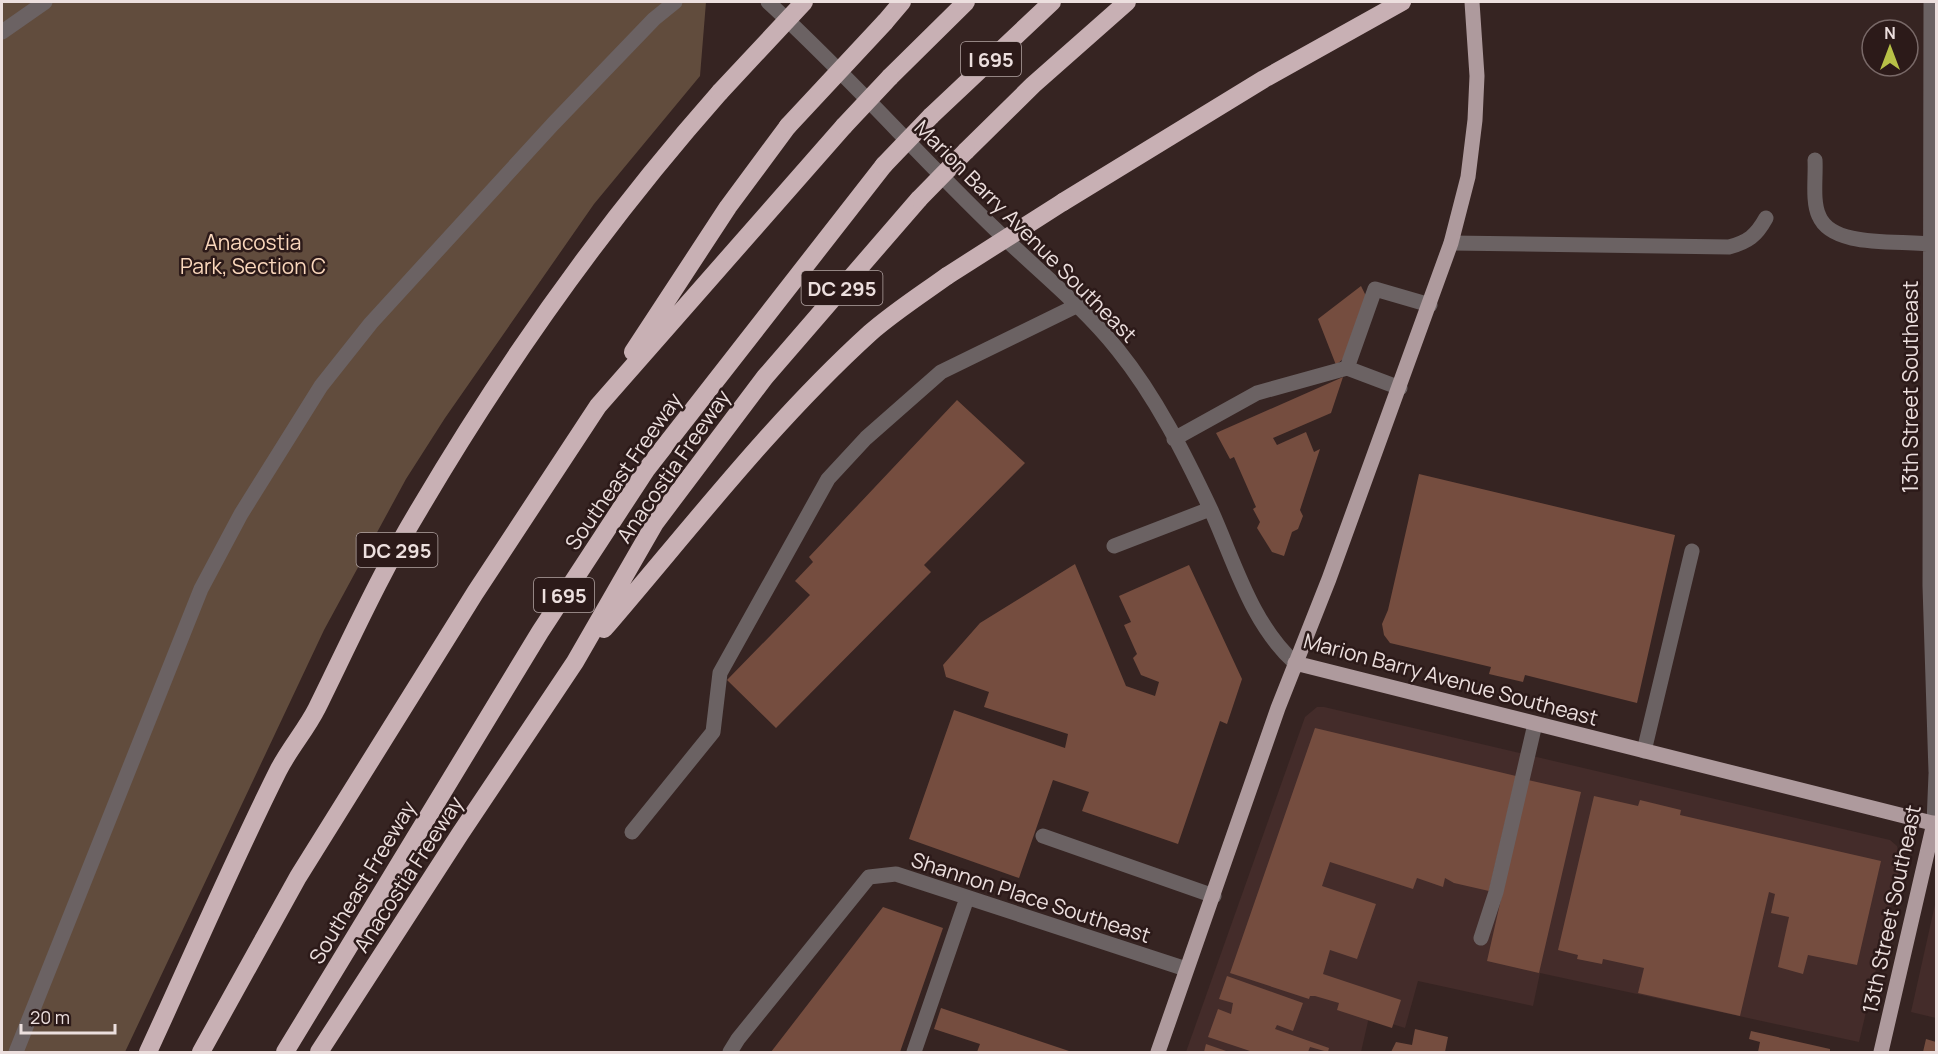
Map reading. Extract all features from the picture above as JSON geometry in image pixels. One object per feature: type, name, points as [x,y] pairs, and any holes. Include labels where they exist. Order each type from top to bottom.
[{"type":"highway","name":"DC 295","points":[[148,1053],[279,769],[315,711],[339,660],[419,509],[491,392],[554,299],[645,180],[720,92],[804,2]]},
{"type":"highway","points":[[598,406],[728,207],[788,126],[902,2]]},
{"type":"highway","name":"I 695","points":[[201,1053],[298,877],[476,593],[598,406],[844,126],[966,2]]},
{"type":"highway","name":"Southeast Freeway","points":[[285,1053],[540,632],[646,470],[884,165],[1052,2]]},
{"type":"highway","name":"Anacostia Freeway","points":[[319,1053],[460,834],[575,662],[655,523],[765,377],[919,199],[1033,85],[1127,2]]},
{"type":"highway","points":[[575,662],[774,429],[821,379],[872,331],[947,276],[1063,202],[1264,78],[1402,2]]},
{"type":"main road","points":[[1158,1053],[1295,663],[1400,388],[1451,243],[1472,154],[1476,97],[1476,48],[1472,2]]},
{"type":"main road","name":"Marion Barry Avenue Southeast","points":[[1295,663],[1935,824]]},
{"type":"main road","name":"13th Street Southeast","points":[[1881,1053],[1935,824]]},
{"type":"street","points":[[2,32],[45,2]]},
{"type":"street","points":[[16,1053],[201,589],[242,514],[321,386],[371,323],[545,133],[654,19],[675,2]]},
{"type":"street","name":"Marion Barry Avenue Southeast","points":[[768,2],[1118,350],[1149,395],[1174,439],[1210,509],[1252,606],[1272,638],[1295,663]]},
{"type":"street","name":"13th Street Southeast","points":[[1931,2],[1934,65],[1935,824]]},
{"type":"street","points":[[1815,160],[1818,214],[1829,230],[1850,239],[1934,244]]},
{"type":"street","points":[[1451,243],[1729,247],[1745,243],[1758,234],[1766,218]]},
{"type":"street","points":[[1347,368],[1376,289],[1430,305]]},
{"type":"street","points":[[632,832],[713,732],[720,673],[828,479],[866,438],[940,372],[1076,306]]},
{"type":"street","points":[[1174,439],[1257,393],[1347,368],[1400,388]]},
{"type":"street","points":[[1114,546],[1210,509]]},
{"type":"street","points":[[1644,752],[1692,551]]},
{"type":"street","points":[[1481,938],[1496,892],[1535,724]]},
{"type":"street","points":[[1043,836],[1214,896]]},
{"type":"street","name":"Shannon Place Southeast","points":[[730,1053],[738,1039],[869,877],[896,874],[1186,969]]},
{"type":"street","points":[[914,1053],[967,898]]},
{"type":"shaded area","points":[[1317,707],[1890,840],[1897,846],[1901,862],[1859,1042],[1540,973],[1533,1006],[1418,981],[1405,1028],[1369,1017],[1361,1052],[1186,1052],[1305,717]]},
{"type":"shaded area","points":[[1936,900],[1936,1018],[1911,1012]]},
{"type":"green space","name":"Anacostia Park, Section C","points":[[2,2],[706,2],[700,76],[594,204],[445,418],[406,479],[324,630],[125,1052],[2,1052]]},
{"type":"building","points":[[1361,286],[1366,296],[1343,359],[1336,365],[1318,319]]},
{"type":"building","points":[[1343,377],[1331,413],[1273,438],[1277,445],[1306,432],[1314,452],[1320,449],[1300,510],[1303,516],[1298,529],[1292,532],[1284,556],[1272,552],[1257,528],[1260,522],[1253,509],[1256,507],[1234,457],[1230,459],[1216,433]]},
{"type":"building","points":[[957,400],[1025,463],[924,565],[931,572],[776,728],[727,680],[810,595],[795,581],[813,562],[809,557]]},
{"type":"building","points":[[1419,474],[1675,535],[1637,703],[1525,675],[1523,682],[1489,674],[1491,667],[1390,643],[1384,635],[1382,624],[1388,610]]},
{"type":"building","points":[[1075,564],[1126,686],[1155,696],[1159,682],[1141,675],[1133,658],[1137,654],[1124,625],[1131,622],[1119,596],[1189,565],[1242,679],[1227,724],[1220,721],[1178,844],[1082,811],[1089,792],[1053,780],[1019,878],[909,839],[954,710],[1065,748],[1068,734],[984,707],[989,692],[946,677],[943,665],[980,623]]},
{"type":"building","points":[[1315,728],[1516,776],[1489,891],[1454,883],[1445,878],[1443,887],[1417,878],[1413,889],[1330,862],[1322,886],[1376,904],[1357,959],[1330,950],[1323,974],[1401,1000],[1392,1028],[1337,1010],[1339,1003],[1315,996],[1310,996],[1309,999],[1230,973]]},
{"type":"building","points":[[1528,780],[1581,792],[1539,973],[1487,961]]},
{"type":"building","points":[[1594,796],[1638,806],[1640,800],[1681,810],[1680,815],[1881,861],[1857,965],[1808,955],[1803,974],[1778,967],[1789,917],[1771,913],[1775,894],[1769,892],[1740,1016],[1638,993],[1644,968],[1603,959],[1602,964],[1577,959],[1578,955],[1558,950]]},
{"type":"building","points":[[883,907],[943,928],[900,1052],[771,1052]]},
{"type":"building","points":[[1227,976],[1303,1003],[1293,1031],[1277,1025],[1275,1029],[1329,1048],[1328,1052],[1310,1047],[1308,1052],[1253,1052],[1208,1037],[1218,1009],[1231,1014],[1233,1003],[1219,999]]},
{"type":"building","points":[[941,1008],[1072,1052],[977,1052],[980,1044],[934,1029]]},
{"type":"building","points":[[1415,1029],[1448,1037],[1445,1052],[1391,1052],[1396,1042],[1412,1045]]},
{"type":"building","points":[[1751,1031],[1830,1049],[1830,1052],[1758,1052],[1760,1042],[1749,1039]]},
{"type":"building","points":[[1926,1039],[1936,1042],[1936,1052],[1923,1052]]},
{"type":"building","points":[[1206,1044],[1229,1052],[1204,1052]]}]
